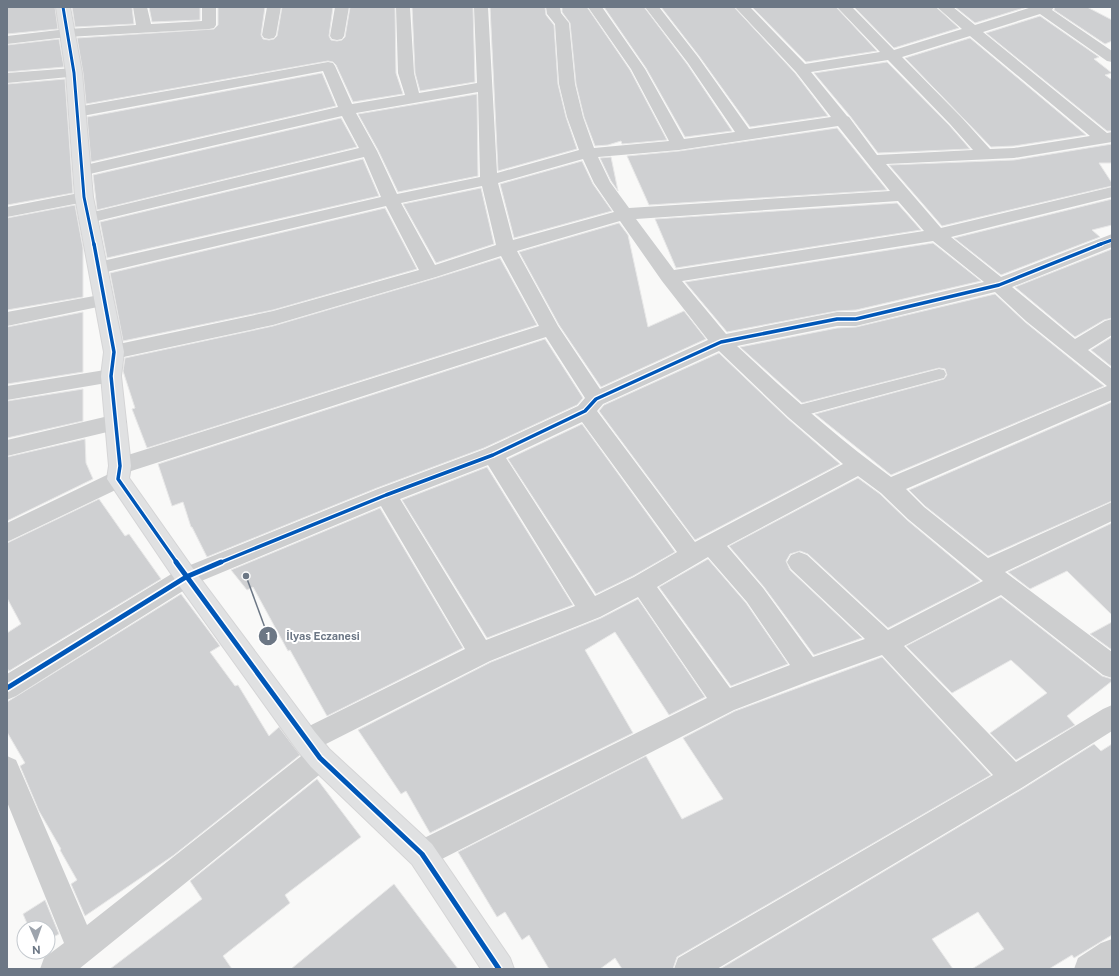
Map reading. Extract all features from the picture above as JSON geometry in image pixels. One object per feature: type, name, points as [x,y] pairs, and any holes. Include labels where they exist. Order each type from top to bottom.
[{"type":"street","points":[[63,7],[66,33],[74,74],[84,197],[114,352],[111,376],[117,422],[119,472],[186,577],[313,749],[422,854],[499,969]]},
{"type":"street","points":[[140,7],[144,27]]},
{"type":"street","points":[[7,40],[66,33],[144,27],[209,25],[210,7]]},
{"type":"street","points":[[268,35],[274,7]]},
{"type":"street","points":[[337,36],[342,7]]},
{"type":"street","points":[[403,7],[406,73],[413,98]]},
{"type":"street","points":[[481,7],[490,180],[506,248],[591,405],[701,549],[755,595],[808,670]]},
{"type":"street","points":[[553,7],[554,14],[562,23],[566,84],[588,153],[602,183],[669,278],[721,342],[795,412],[859,465],[889,487],[916,513],[1112,667]]},
{"type":"street","points":[[595,7],[638,69],[679,144]]},
{"type":"street","points":[[652,7],[693,60],[745,135]]},
{"type":"street","points":[[742,7],[801,69],[843,120],[873,160],[937,236],[1000,285],[1033,316],[1112,380]]},
{"type":"street","points":[[844,7],[893,55],[986,155]]},
{"type":"street","points":[[944,7],[1108,138]]},
{"type":"street","points":[[801,69],[893,55],[1042,8],[1112,58]]},
{"type":"street","points":[[77,112],[328,66],[347,110],[369,151],[391,200],[430,273]]},
{"type":"street","points":[[7,78],[74,74]]},
{"type":"street","points":[[81,171],[347,110],[485,86]]},
{"type":"street","points":[[98,268],[391,200],[490,180],[588,153],[679,144],[843,120]]},
{"type":"street","points":[[873,160],[1014,153],[1108,138]]},
{"type":"street","points":[[89,218],[369,151]]},
{"type":"street","points":[[669,278],[937,236],[1112,192]]},
{"type":"street","points":[[114,352],[273,318],[430,273],[506,248],[625,214],[903,195]]},
{"type":"street","points":[[7,212],[84,197]]},
{"type":"street","points":[[7,688],[186,577],[386,495],[493,454],[721,342],[836,319],[856,319],[1000,285],[1112,240]]},
{"type":"street","points":[[7,319],[105,300]]},
{"type":"street","points":[[1074,348],[1112,326]]},
{"type":"street","points":[[7,533],[119,472],[550,329]]},
{"type":"street","points":[[7,393],[111,376]]},
{"type":"street","points":[[889,487],[1112,392]]},
{"type":"street","points":[[7,448],[117,422]]},
{"type":"street","points":[[493,454],[591,610]]},
{"type":"street","points":[[55,969],[313,749],[481,653],[591,610],[642,584],[701,549],[859,465]]},
{"type":"street","points":[[386,495],[481,653]]},
{"type":"street","points":[[422,854],[725,702],[808,670],[886,643],[995,576],[1112,511]]},
{"type":"street","points":[[799,562],[886,643],[1013,778]]},
{"type":"street","points":[[642,584],[725,702]]},
{"type":"street","points":[[689,969],[1013,778],[1112,717]]},
{"type":"street","points":[[7,769],[81,947]]},
{"type":"street","points":[[1089,969],[1112,954]]},
{"type":"lane","points":[[795,412],[939,374]]},
{"type":"building","points":[[7,7],[55,7],[58,29],[7,34]]},
{"type":"building","points":[[72,7],[132,7],[134,24],[75,27]]},
{"type":"building","points":[[149,7],[200,7],[200,20],[152,22]]},
{"type":"building","points":[[218,7],[265,7],[261,35],[263,39],[269,40],[274,39],[277,36],[282,7],[333,7],[329,36],[331,40],[337,41],[342,40],[345,37],[350,7],[395,7],[396,73],[403,94],[353,102],[336,65],[333,62],[328,61],[86,104],[83,73],[77,38],[214,29],[218,25]]},
{"type":"building","points":[[412,7],[473,7],[475,82],[420,91],[415,73]]},
{"type":"building","points":[[490,7],[545,7],[546,15],[554,25],[558,84],[566,117],[577,149],[498,171]]},
{"type":"building","points":[[562,7],[587,7],[630,70],[667,140],[622,144],[621,141],[608,145],[595,146],[584,117],[576,84],[570,23],[562,12]]},
{"type":"building","points":[[604,7],[644,7],[687,64],[732,131],[685,137],[646,68]]},
{"type":"building","points":[[661,7],[734,7],[795,73],[828,116],[750,127],[699,56]]},
{"type":"building","points":[[752,7],[836,7],[877,51],[806,62]]},
{"type":"building","points":[[854,7],[936,7],[959,28],[894,48]]},
{"type":"building","points":[[955,7],[1027,7],[975,23]]},
{"type":"building","points":[[1055,7],[1087,7],[1112,20],[1112,41],[1105,44],[1054,10]]},
{"type":"building","points":[[1040,16],[1099,57],[1094,59],[1112,73],[1105,75],[1112,80],[1112,131],[1107,131],[986,33]]},
{"type":"building","points":[[970,38],[1086,135],[1014,146],[991,147],[905,58]]},
{"type":"building","points":[[59,39],[64,67],[7,72],[7,45]]},
{"type":"building","points":[[887,62],[949,125],[970,149],[878,153],[850,116],[814,73]]},
{"type":"building","points":[[322,73],[336,106],[91,162],[87,117]]},
{"type":"building","points":[[65,79],[73,193],[7,205],[7,84]]},
{"type":"building","points":[[477,94],[478,176],[398,192],[378,150],[358,114]]},
{"type":"building","points":[[341,118],[357,147],[97,210],[93,175]]},
{"type":"building","points":[[837,128],[887,190],[649,205],[627,156],[679,151]]},
{"type":"building","points":[[1112,144],[1112,163],[1099,163],[1112,183],[1112,186],[942,226],[889,165],[1014,160]]},
{"type":"building","points":[[611,157],[618,191],[611,181],[600,158]]},
{"type":"building","points":[[363,159],[379,196],[107,258],[100,222]]},
{"type":"building","points":[[582,161],[593,184],[612,211],[514,238],[500,184]]},
{"type":"building","points":[[481,188],[494,244],[436,263],[403,204]]},
{"type":"building","points":[[1112,199],[1112,225],[1092,230],[1100,237],[1001,275],[954,238]]},
{"type":"building","points":[[897,203],[921,230],[676,268],[655,219]]},
{"type":"building","points":[[75,205],[83,248],[83,297],[7,310],[7,218]]},
{"type":"building","points":[[385,208],[417,269],[273,310],[123,341],[110,273]]},
{"type":"building","points":[[619,223],[628,235],[648,327],[684,311],[706,339],[601,387],[559,325],[519,252]]},
{"type":"building","points":[[933,243],[981,281],[856,310],[837,311],[727,332],[685,282]]},
{"type":"building","points":[[1112,249],[1112,318],[1104,320],[1075,337],[1015,287]]},
{"type":"building","points":[[500,258],[537,325],[147,448],[132,409],[135,408],[123,371],[125,358],[273,326]]},
{"type":"building","points":[[995,294],[1025,322],[1104,386],[891,475],[815,414],[944,379],[947,375],[945,369],[939,368],[802,403],[740,347],[837,328],[856,327]]},
{"type":"building","points":[[83,312],[83,372],[7,384],[7,327]]},
{"type":"building","points":[[1112,337],[1112,367],[1091,350]]},
{"type":"building","points":[[545,339],[583,398],[577,405],[484,448],[377,488],[207,557],[191,527],[183,502],[172,506],[158,464]]},
{"type":"building","points":[[719,353],[787,418],[840,464],[695,540],[599,411],[604,405]]},
{"type":"building","points":[[83,389],[83,421],[7,438],[7,401]]},
{"type":"building","points":[[1112,402],[1112,501],[988,556],[925,506],[909,490]]},
{"type":"building","points":[[582,424],[675,552],[633,576],[596,594],[508,459]]},
{"type":"building","points":[[85,439],[86,463],[93,479],[7,521],[7,457]]},
{"type":"building","points":[[487,467],[573,605],[487,638],[402,500]]},
{"type":"building","points":[[858,478],[880,494],[907,520],[980,581],[888,628],[808,554],[800,551],[790,554],[786,561],[790,570],[862,638],[814,655],[764,587],[729,546]]},
{"type":"building","points":[[99,499],[125,536],[129,534],[161,579],[9,671],[7,668],[7,633],[21,624],[7,598],[7,543]]},
{"type":"building","points":[[380,508],[463,648],[327,716],[290,650],[288,651],[253,587],[247,590],[231,570]]},
{"type":"building","points":[[1112,523],[1112,615],[1067,571],[1030,589],[1008,572]]},
{"type":"building","points":[[708,559],[746,603],[788,664],[731,686],[659,587]]},
{"type":"building","points":[[181,594],[220,646],[210,652],[235,686],[238,685],[269,736],[279,727],[300,755],[174,855],[85,916],[71,884],[77,880],[39,811],[20,766],[25,763],[7,732],[7,702]]},
{"type":"building","points":[[1001,597],[1102,676],[1112,679],[1112,681],[1067,716],[1075,725],[1016,760],[990,733],[1047,693],[1011,660],[952,693],[906,646]]},
{"type":"building","points":[[638,599],[705,697],[669,715],[615,632],[585,650],[633,733],[430,833],[406,791],[401,794],[358,730],[491,662],[601,618]]},
{"type":"building","points":[[1112,622],[1112,650],[1090,634]]},
{"type":"building","points":[[882,657],[991,775],[677,957],[673,969],[622,969],[615,958],[600,969],[549,969],[529,935],[522,940],[505,912],[497,917],[458,852],[646,756],[682,819],[723,799],[683,738],[735,711]]},
{"type":"building","points":[[1094,744],[1101,751],[1112,744],[1112,935],[1074,958],[1072,955],[1049,969],[972,969],[1004,949],[978,912],[932,939],[953,969],[720,969],[1024,788]]},
{"type":"building","points":[[317,779],[361,837],[285,895],[290,903],[223,956],[232,969],[110,969],[202,899],[190,881]]},
{"type":"building","points":[[394,884],[458,969],[291,969]]},
{"type":"building","points":[[45,900],[53,920],[26,920],[23,914]]},
{"type":"building","points":[[56,927],[59,934],[56,936]]},
{"type":"cycle path","points":[[63,7],[74,73],[84,197],[114,352],[111,376],[120,466],[118,479],[186,577],[306,741],[320,758],[422,854],[499,969]]},
{"type":"cycle path","points":[[7,688],[186,577],[386,495],[493,455],[585,411],[596,399],[721,342],[837,319],[856,319],[999,285],[1112,240]]},
{"type":"place","name":"İlyas Eczanesi","points":[[246,576]]}]
